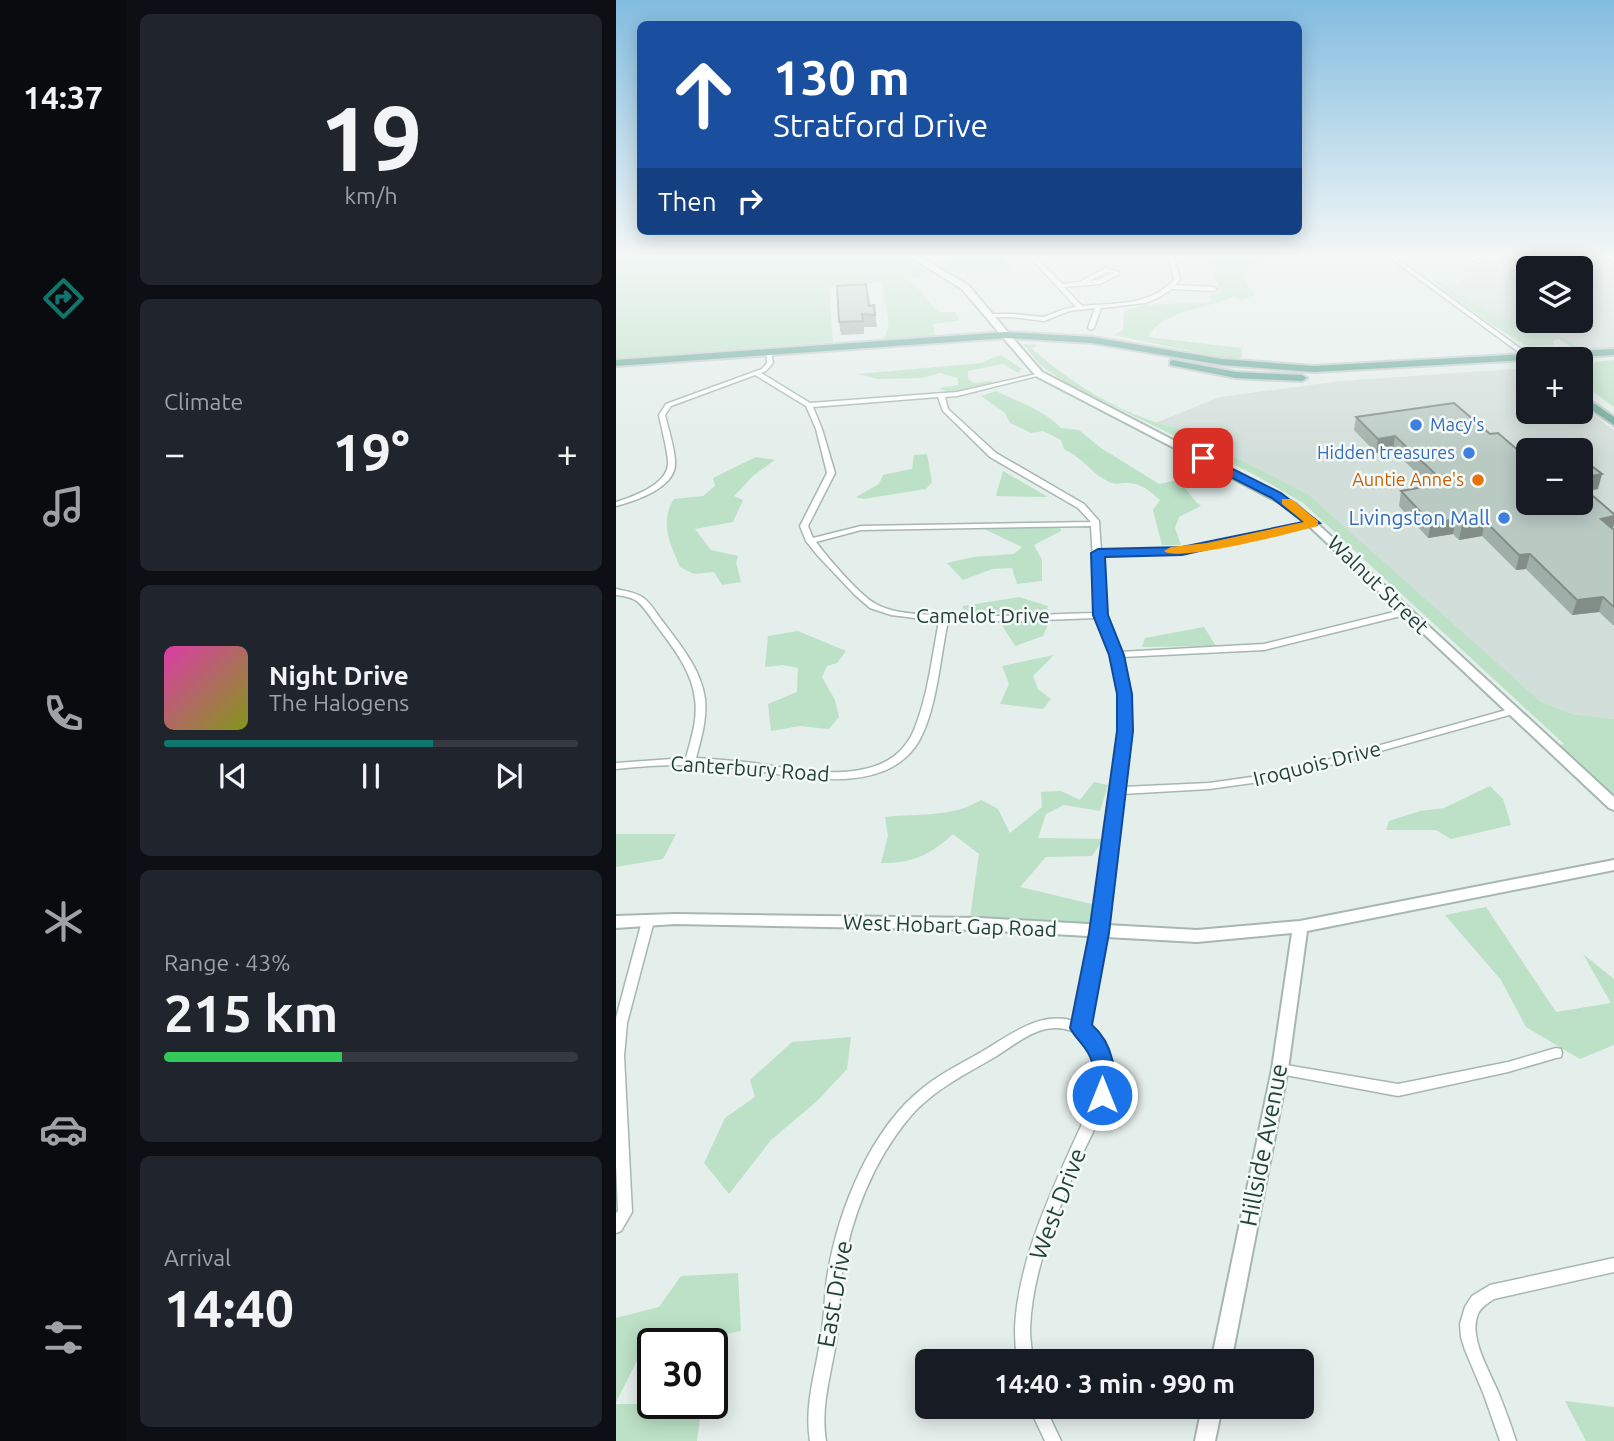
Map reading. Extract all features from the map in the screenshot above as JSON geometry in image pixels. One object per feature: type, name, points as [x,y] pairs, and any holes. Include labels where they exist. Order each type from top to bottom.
[{"type":"main road","points":[[997,322],[1008,337],[1091,345],[1210,371],[1261,377],[1352,376],[1516,364]]},
{"type":"main road","points":[[616,363],[1008,337],[1105,341],[1222,362],[1289,368],[1516,360]]},
{"type":"main road","points":[[1492,361],[1510,354],[1510,344]]},
{"type":"main road","points":[[1593,356],[1614,354]]},
{"type":"main road","points":[[1593,357],[1614,354]]},
{"type":"main road","points":[[1593,398],[1614,413]]},
{"type":"main road","points":[[1593,407],[1614,422]]},
{"type":"street","points":[[1091,328],[1093,322]]},
{"type":"street","points":[[1482,322],[1516,348]]},
{"type":"street","points":[[1483,322],[1504,334],[1518,347]]},
{"type":"street","name":"Walnut Street","points":[[1008,337],[1038,374],[1276,495],[1314,523],[1510,712],[1614,806]]},
{"type":"street","points":[[616,504],[654,488],[669,473],[672,465],[662,415],[668,405],[757,373],[770,363],[768,352]]},
{"type":"street","points":[[757,373],[809,405],[819,429],[831,473],[804,526],[810,541],[867,527],[1095,524]]},
{"type":"street","points":[[809,405],[973,392],[1038,374]]},
{"type":"street","points":[[941,395],[945,410],[993,455],[1081,506],[1093,516],[1095,524],[1100,615],[1116,655],[1124,694],[1125,731],[1099,933],[1081,1028]]},
{"type":"street","points":[[1098,553],[1182,551],[1314,523]]},
{"type":"street","name":"Camelot Drive","points":[[810,541],[872,606],[894,614],[944,618],[1100,615]]},
{"type":"street","points":[[616,592],[637,597],[646,605],[696,678],[701,694],[701,712],[690,762]]},
{"type":"street","points":[[1116,655],[1264,647],[1406,612]]},
{"type":"street","name":"Canterbury Road","points":[[616,766],[690,762],[834,776],[861,774],[889,762],[911,746],[920,728],[944,618]]},
{"type":"street","name":"Iroquois Drive","points":[[1119,790],[1230,784],[1280,776],[1510,712]]},
{"type":"street","name":"West Hobart Gap Road","points":[[616,922],[979,924],[1099,933],[1197,936],[1300,927],[1614,865]]},
{"type":"street","points":[[616,1226],[625,1213],[619,1045],[621,1023],[648,921]]},
{"type":"street","name":"Hillside Avenue","points":[[1224,1349],[1280,1069],[1300,927]]},
{"type":"street","name":"East Drive","points":[[818,1441],[816,1402],[841,1248],[870,1168],[888,1137],[922,1096],[1028,1030],[1058,1023],[1081,1028]]},
{"type":"street","name":"West Drive","points":[[1023,1349],[1026,1293],[1039,1246],[1102,1095],[1105,1077],[1098,1048],[1093,1038],[1081,1028]]},
{"type":"street","points":[[1280,1069],[1398,1090],[1508,1067],[1556,1053]]},
{"type":"street","points":[[1508,1441],[1468,1336],[1469,1313],[1481,1297],[1490,1293],[1614,1265]]},
{"type":"street","points":[[1043,1419],[1053,1441]]},
{"type":"street","points":[[1205,1441],[1210,1419]]},
{"type":"shaded area","points":[[1494,322],[1516,322],[1516,326]]},
{"type":"shaded area","points":[[1593,322],[1614,322],[1614,348],[1593,350],[1593,347],[1576,347],[1552,333],[1593,333]]},
{"type":"shaded area","name":"Livingston Mall","points":[[1516,369],[1516,424],[1593,424],[1593,415],[1614,430],[1614,719],[1572,714],[1540,701],[1308,494],[1177,428],[1155,423],[1220,397],[1341,381]]},
{"type":"green space","points":[[616,322],[832,322],[833,342],[616,358]]},
{"type":"green space","points":[[888,322],[948,322],[933,324],[935,336],[883,340]]},
{"type":"green space","points":[[1123,322],[1162,322],[1148,337],[1241,348],[1242,357],[1233,360],[1114,335],[1123,330]]},
{"type":"green space","points":[[1488,322],[1516,322],[1516,333],[1557,333],[1577,347],[1571,347],[1559,339],[1553,341],[1554,345],[1528,347]]},
{"type":"green space","points":[[1023,344],[1037,345],[1032,349],[1064,375],[1100,398],[1138,416],[1177,428],[1308,494],[1540,701],[1572,714],[1614,719],[1614,798],[1557,746],[1564,744],[1303,503],[1255,475],[1066,383],[1040,365]]},
{"type":"green space","points":[[1001,355],[1022,369],[1018,373],[1003,364],[968,371],[968,379],[974,383],[991,381],[993,385],[966,392],[939,388],[958,385],[958,378],[940,373],[922,378],[877,379],[858,374],[981,363]]},
{"type":"green space","points":[[1614,360],[1614,407],[1593,392],[1593,362]]},
{"type":"green space","points":[[996,391],[1039,411],[1061,428],[1079,430],[1101,448],[1159,484],[1177,480],[1181,483],[1201,506],[1179,517],[1175,528],[1181,545],[1162,545],[1153,510],[1160,500],[1152,493],[1136,484],[1109,482],[1064,449],[1061,440],[1043,431],[1031,433],[1010,423],[1005,413],[981,396]]},
{"type":"green space","points":[[927,454],[932,482],[926,489],[863,499],[856,497],[879,484],[883,475],[912,469],[914,455]]},
{"type":"green space","points":[[756,457],[775,460],[754,475],[734,496],[743,500],[733,522],[695,529],[711,550],[738,556],[736,563],[741,582],[722,585],[714,572],[694,574],[680,567],[667,525],[667,516],[674,499],[703,496],[715,486],[713,478]]},
{"type":"green space","points":[[1003,471],[1048,497],[996,496]]},
{"type":"green space","points":[[1060,527],[1061,531],[1034,545],[1042,560],[1042,581],[1017,584],[1012,568],[992,569],[963,580],[947,563],[973,557],[1014,554],[1022,547],[984,529]]},
{"type":"green space","points":[[1019,597],[1048,606],[1047,611],[962,613],[963,606]]},
{"type":"green space","points":[[1000,622],[1049,622],[1043,636],[1015,646]]},
{"type":"green space","points":[[1204,627],[1216,646],[1142,647],[1145,638]]},
{"type":"green space","points":[[798,631],[846,651],[837,663],[827,666],[822,677],[835,700],[839,717],[829,729],[800,726],[771,731],[768,704],[797,692],[798,668],[783,665],[765,667],[768,636]]},
{"type":"green space","points":[[1054,655],[1033,676],[1038,689],[1051,699],[1043,709],[1000,704],[1009,684],[1002,666]]},
{"type":"green space","points":[[1094,782],[1108,785],[1100,811],[1064,805],[1046,814],[1038,838],[1104,839],[1092,856],[1046,857],[1020,887],[1092,904],[1090,923],[970,918],[979,854],[953,834],[937,847],[911,860],[881,863],[888,836],[885,817],[959,810],[981,800],[998,809],[1010,833],[1042,807],[1041,792],[1061,791],[1080,800]]},
{"type":"green space","points":[[1490,786],[1503,799],[1511,825],[1451,839],[1436,830],[1386,830],[1389,821],[1420,811],[1444,808]]},
{"type":"green space","points":[[616,834],[676,834],[663,859],[616,867]]},
{"type":"green space","points":[[1486,907],[1556,1012],[1611,1003],[1583,954],[1614,979],[1614,1045],[1580,1059],[1526,1027],[1501,980],[1445,915]]},
{"type":"green space","points":[[851,1037],[847,1069],[817,1101],[771,1140],[729,1194],[704,1163],[725,1118],[755,1097],[750,1080],[792,1042]]},
{"type":"green space","points":[[738,1273],[741,1331],[728,1334],[728,1328],[637,1328],[637,1361],[616,1402],[616,1318],[659,1307],[681,1276]]},
{"type":"green space","points":[[1565,1401],[1614,1407],[1614,1441],[1586,1441]]},
{"type":"green space","points":[[616,1404],[637,1404],[637,1419],[700,1419],[697,1441],[616,1441]]},
{"type":"building","name":"Livingston Mall","points":[[1454,403],[1490,434],[1498,433],[1516,449],[1516,515],[1593,515],[1593,496],[1614,514],[1601,519],[1614,530],[1614,607],[1603,597],[1577,600],[1530,554],[1519,555],[1485,521],[1462,525],[1456,519],[1431,523],[1401,491],[1445,483],[1395,436],[1378,439],[1356,417]]},
{"type":"building","points":[[1593,467],[1602,474],[1593,476]]},
{"type":"slow traffic","points":[[1171,551],[1207,547],[1314,523],[1286,501]]},
{"type":"place","name":"Macy's","points":[[1416,425]]},
{"type":"place","name":"Hidden treasures","points":[[1469,453]]},
{"type":"place","name":"Auntie Anne's","points":[[1478,480]]},
{"type":"place","name":"Livingston Mall","points":[[1504,518]]},
{"type":"route","points":[[1102,1095],[1105,1077],[1103,1062],[1093,1038],[1081,1028],[1099,933],[1125,731],[1124,694],[1116,655],[1100,615],[1098,553],[1182,551],[1314,523],[1276,495],[1203,458]]}]
